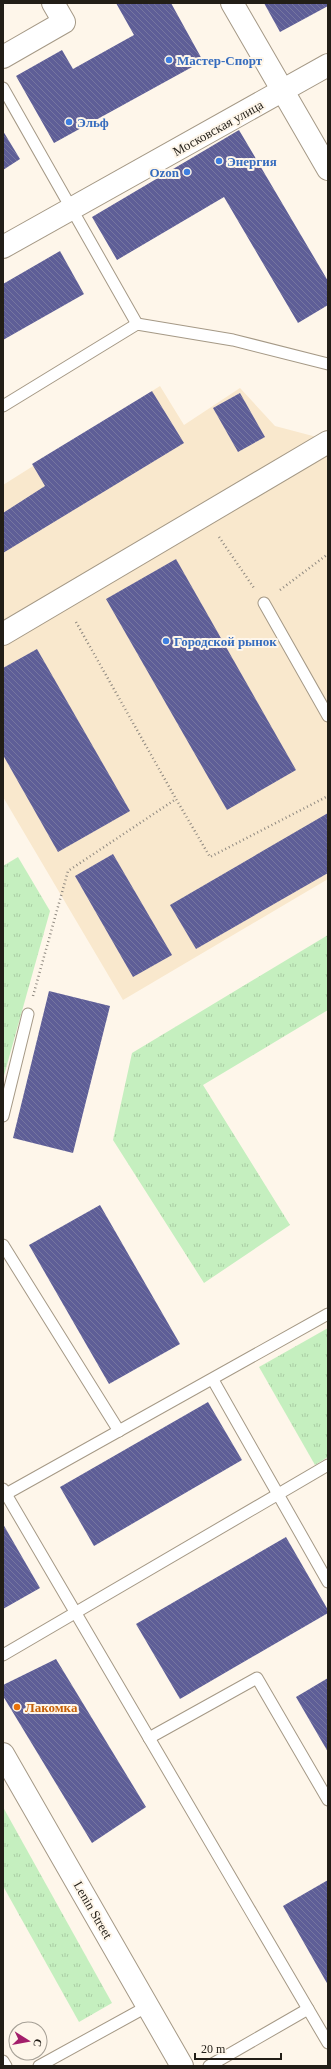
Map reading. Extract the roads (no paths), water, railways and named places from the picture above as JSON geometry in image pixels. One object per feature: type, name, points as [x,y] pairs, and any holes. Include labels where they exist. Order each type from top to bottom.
[{"type":"main road","points":[[3,57],[64,22],[53,3]]},
{"type":"main road","points":[[232,3],[328,169]]},
{"type":"main road","name":"Московская улица","points":[[3,247],[284,92],[328,65]]},
{"type":"main road","points":[[3,634],[328,442]]},
{"type":"main road","name":"Lenin Street","points":[[3,1754],[182,2066]]},
{"type":"lane","points":[[3,88],[137,324]]},
{"type":"lane","points":[[3,406],[137,324],[233,340],[328,364]]},
{"type":"lane","points":[[264,603],[328,716]]},
{"type":"lane","points":[[3,1116],[28,1014]]},
{"type":"lane","points":[[3,1245],[119,1431]]},
{"type":"lane","points":[[328,1314],[213,1380],[4,1492],[328,2043]]},
{"type":"lane","points":[[213,1380],[328,1582]]},
{"type":"lane","points":[[3,1655],[75,1614],[277,1493],[328,1465]]},
{"type":"lane","points":[[149,1738],[257,1678],[328,1800]]},
{"type":"lane","points":[[39,2066],[148,2006]]},
{"type":"lane","points":[[209,2066],[308,2009]]},
{"type":"lane","points":[[3,2062],[6,2066]]},
{"type":"place","name":"Мастер-Спорт","points":[[169,60]]},
{"type":"place","name":"Эльф","points":[[69,122]]},
{"type":"place","name":"Энергия","points":[[219,161]]},
{"type":"place","name":"Ozon","points":[[187,172]]},
{"type":"place","name":"Городской рынок","points":[[166,641]]},
{"type":"place","name":"Лакомка","points":[[17,1707]]}]
